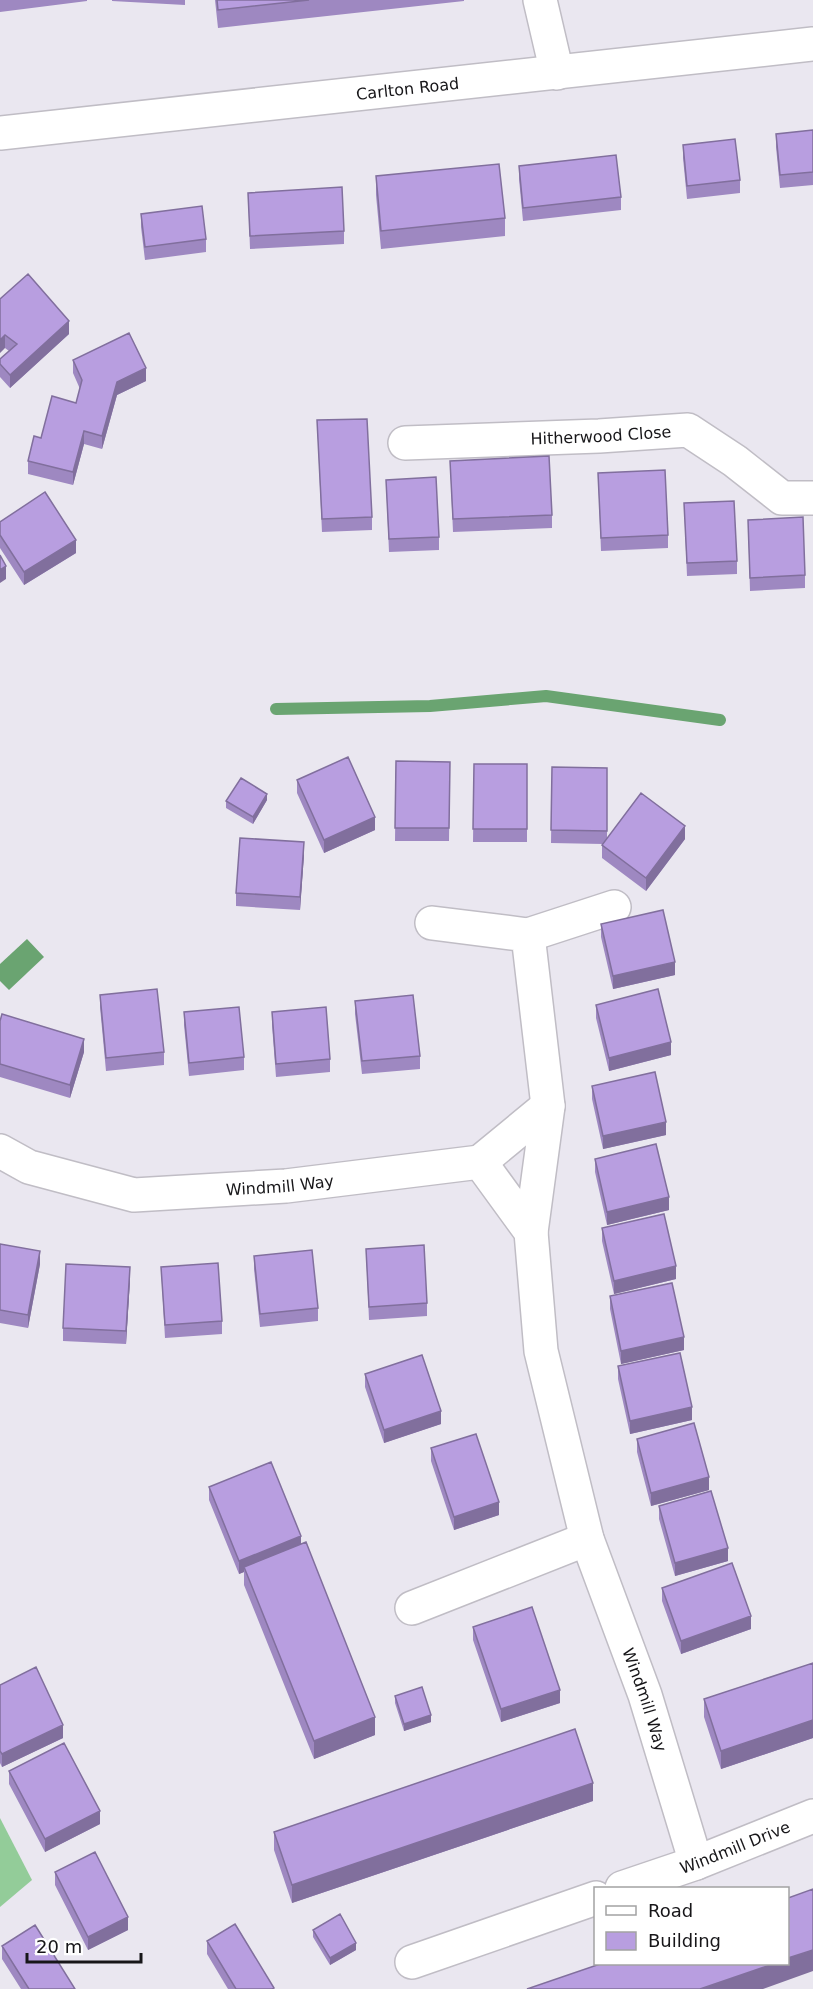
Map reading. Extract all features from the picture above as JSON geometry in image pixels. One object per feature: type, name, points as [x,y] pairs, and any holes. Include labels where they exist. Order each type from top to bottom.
[{"type":"street","points":[[540,0],[557,73]]},
{"type":"street","name":"Carlton Road","points":[[0,133],[813,44]]},
{"type":"street","name":"Hitherwood Close","points":[[405,443],[599,436],[688,430],[735,461],[782,498],[813,498]]},
{"type":"street","points":[[432,923],[528,936],[614,908]]},
{"type":"street","name":"Windmill Way","points":[[528,936],[548,1106],[531,1232],[542,1351],[587,1539],[645,1695],[696,1863]]},
{"type":"street","points":[[531,1232],[480,1162],[548,1106]]},
{"type":"street","name":"Windmill Way","points":[[0,1151],[29,1167],[134,1195],[286,1186],[480,1162]]},
{"type":"street","points":[[412,1608],[587,1539]]},
{"type":"street","name":"Windmill Drive","points":[[625,1887],[696,1863],[813,1816]]},
{"type":"street","points":[[412,1962],[594,1899]]},
{"type":"shaded area","points":[[27,939],[44,957],[9,990],[0,981],[0,964]]},
{"type":"shaded area","points":[[0,1818],[32,1880],[0,1907]]},
{"type":"building","points":[[217,0],[309,0],[218,10]]},
{"type":"building","points":[[813,130],[813,172],[780,175],[776,134]]},
{"type":"building","points":[[735,139],[740,180],[687,186],[683,145]]},
{"type":"building","points":[[616,155],[621,197],[523,208],[519,166]]},
{"type":"building","points":[[499,164],[505,218],[381,231],[376,176]]},
{"type":"building","points":[[342,187],[344,231],[250,236],[248,193]]},
{"type":"building","points":[[202,206],[206,239],[145,247],[141,214]]},
{"type":"building","points":[[28,274],[69,321],[10,375],[0,364],[0,359],[17,344],[5,335],[0,340],[0,299]]},
{"type":"building","points":[[129,333],[146,368],[117,382],[102,436],[84,431],[73,472],[28,461],[34,436],[41,438],[52,396],[76,403],[82,380],[73,360]]},
{"type":"building","points":[[367,419],[372,517],[322,519],[317,420]]},
{"type":"building","points":[[549,456],[552,515],[453,519],[450,461]]},
{"type":"building","points":[[665,470],[668,535],[601,538],[598,473]]},
{"type":"building","points":[[436,477],[439,537],[389,539],[386,480]]},
{"type":"building","points":[[45,492],[76,540],[24,572],[0,535],[0,522]]},
{"type":"building","points":[[734,501],[737,561],[687,563],[684,503]]},
{"type":"building","points":[[803,517],[805,575],[750,578],[748,520]]},
{"type":"building","points":[[0,555],[6,566],[0,570]]},
{"type":"building","points":[[348,757],[375,817],[324,840],[297,780]]},
{"type":"building","points":[[396,761],[450,762],[449,828],[395,828]]},
{"type":"building","points":[[474,764],[527,764],[527,829],[473,829]]},
{"type":"building","points":[[552,767],[607,768],[607,831],[551,830]]},
{"type":"building","points":[[241,778],[267,794],[253,817],[226,801]]},
{"type":"building","points":[[641,793],[685,826],[646,878],[602,845]]},
{"type":"building","points":[[240,838],[304,842],[300,897],[236,893]]},
{"type":"building","points":[[663,910],[675,962],[613,976],[601,924]]},
{"type":"building","points":[[157,989],[164,1052],[106,1058],[100,995]]},
{"type":"building","points":[[658,989],[671,1042],[609,1058],[596,1005]]},
{"type":"building","points":[[413,995],[420,1056],[362,1061],[355,1001]]},
{"type":"building","points":[[239,1007],[244,1057],[189,1063],[184,1012]]},
{"type":"building","points":[[326,1007],[330,1059],[276,1064],[272,1012]]},
{"type":"building","points":[[2,1014],[84,1039],[70,1085],[0,1064]]},
{"type":"building","points":[[655,1072],[666,1122],[603,1136],[592,1086]]},
{"type":"building","points":[[656,1144],[669,1197],[607,1212],[595,1159]]},
{"type":"building","points":[[664,1214],[676,1266],[614,1281],[602,1228]]},
{"type":"building","points":[[0,1244],[40,1251],[28,1315],[0,1310]]},
{"type":"building","points":[[424,1245],[427,1303],[369,1307],[366,1249]]},
{"type":"building","points":[[312,1250],[318,1308],[260,1314],[254,1256]]},
{"type":"building","points":[[218,1263],[222,1321],[165,1325],[161,1267]]},
{"type":"building","points":[[66,1264],[130,1267],[126,1331],[63,1328]]},
{"type":"building","points":[[672,1283],[684,1337],[621,1351],[610,1296]]},
{"type":"building","points":[[680,1353],[692,1407],[630,1421],[618,1366]]},
{"type":"building","points":[[422,1355],[441,1411],[384,1430],[365,1374]]},
{"type":"building","points":[[694,1423],[709,1477],[651,1493],[637,1439]]},
{"type":"building","points":[[476,1434],[499,1502],[454,1517],[431,1448]]},
{"type":"building","points":[[271,1462],[301,1536],[239,1561],[209,1487]]},
{"type":"building","points":[[711,1491],[728,1548],[675,1563],[659,1506]]},
{"type":"building","points":[[306,1542],[375,1717],[314,1741],[244,1567]]},
{"type":"building","points":[[732,1563],[751,1616],[681,1641],[662,1588]]},
{"type":"building","points":[[532,1607],[560,1690],[501,1709],[473,1627]]},
{"type":"building","points":[[813,1663],[813,1720],[721,1751],[704,1699]]},
{"type":"building","points":[[36,1667],[63,1725],[2,1754],[0,1751],[0,1685]]},
{"type":"building","points":[[422,1687],[431,1715],[404,1724],[395,1696]]},
{"type":"building","points":[[575,1729],[593,1783],[292,1885],[274,1832]]},
{"type":"building","points":[[64,1743],[100,1811],[45,1839],[9,1771]]},
{"type":"building","points":[[95,1852],[128,1917],[88,1937],[55,1872]]},
{"type":"building","points":[[813,1889],[813,1950],[789,1958],[789,1898]]},
{"type":"building","points":[[340,1914],[356,1943],[330,1958],[313,1930]]},
{"type":"building","points":[[235,1924],[274,1988],[236,1989],[207,1941]]},
{"type":"building","points":[[35,1925],[75,1989],[29,1989],[2,1946]]},
{"type":"building","points":[[597,1965],[770,1965],[700,1989],[527,1989]]},
{"type":"waterway","points":[[276,709],[430,706],[546,696],[720,720]]}]
